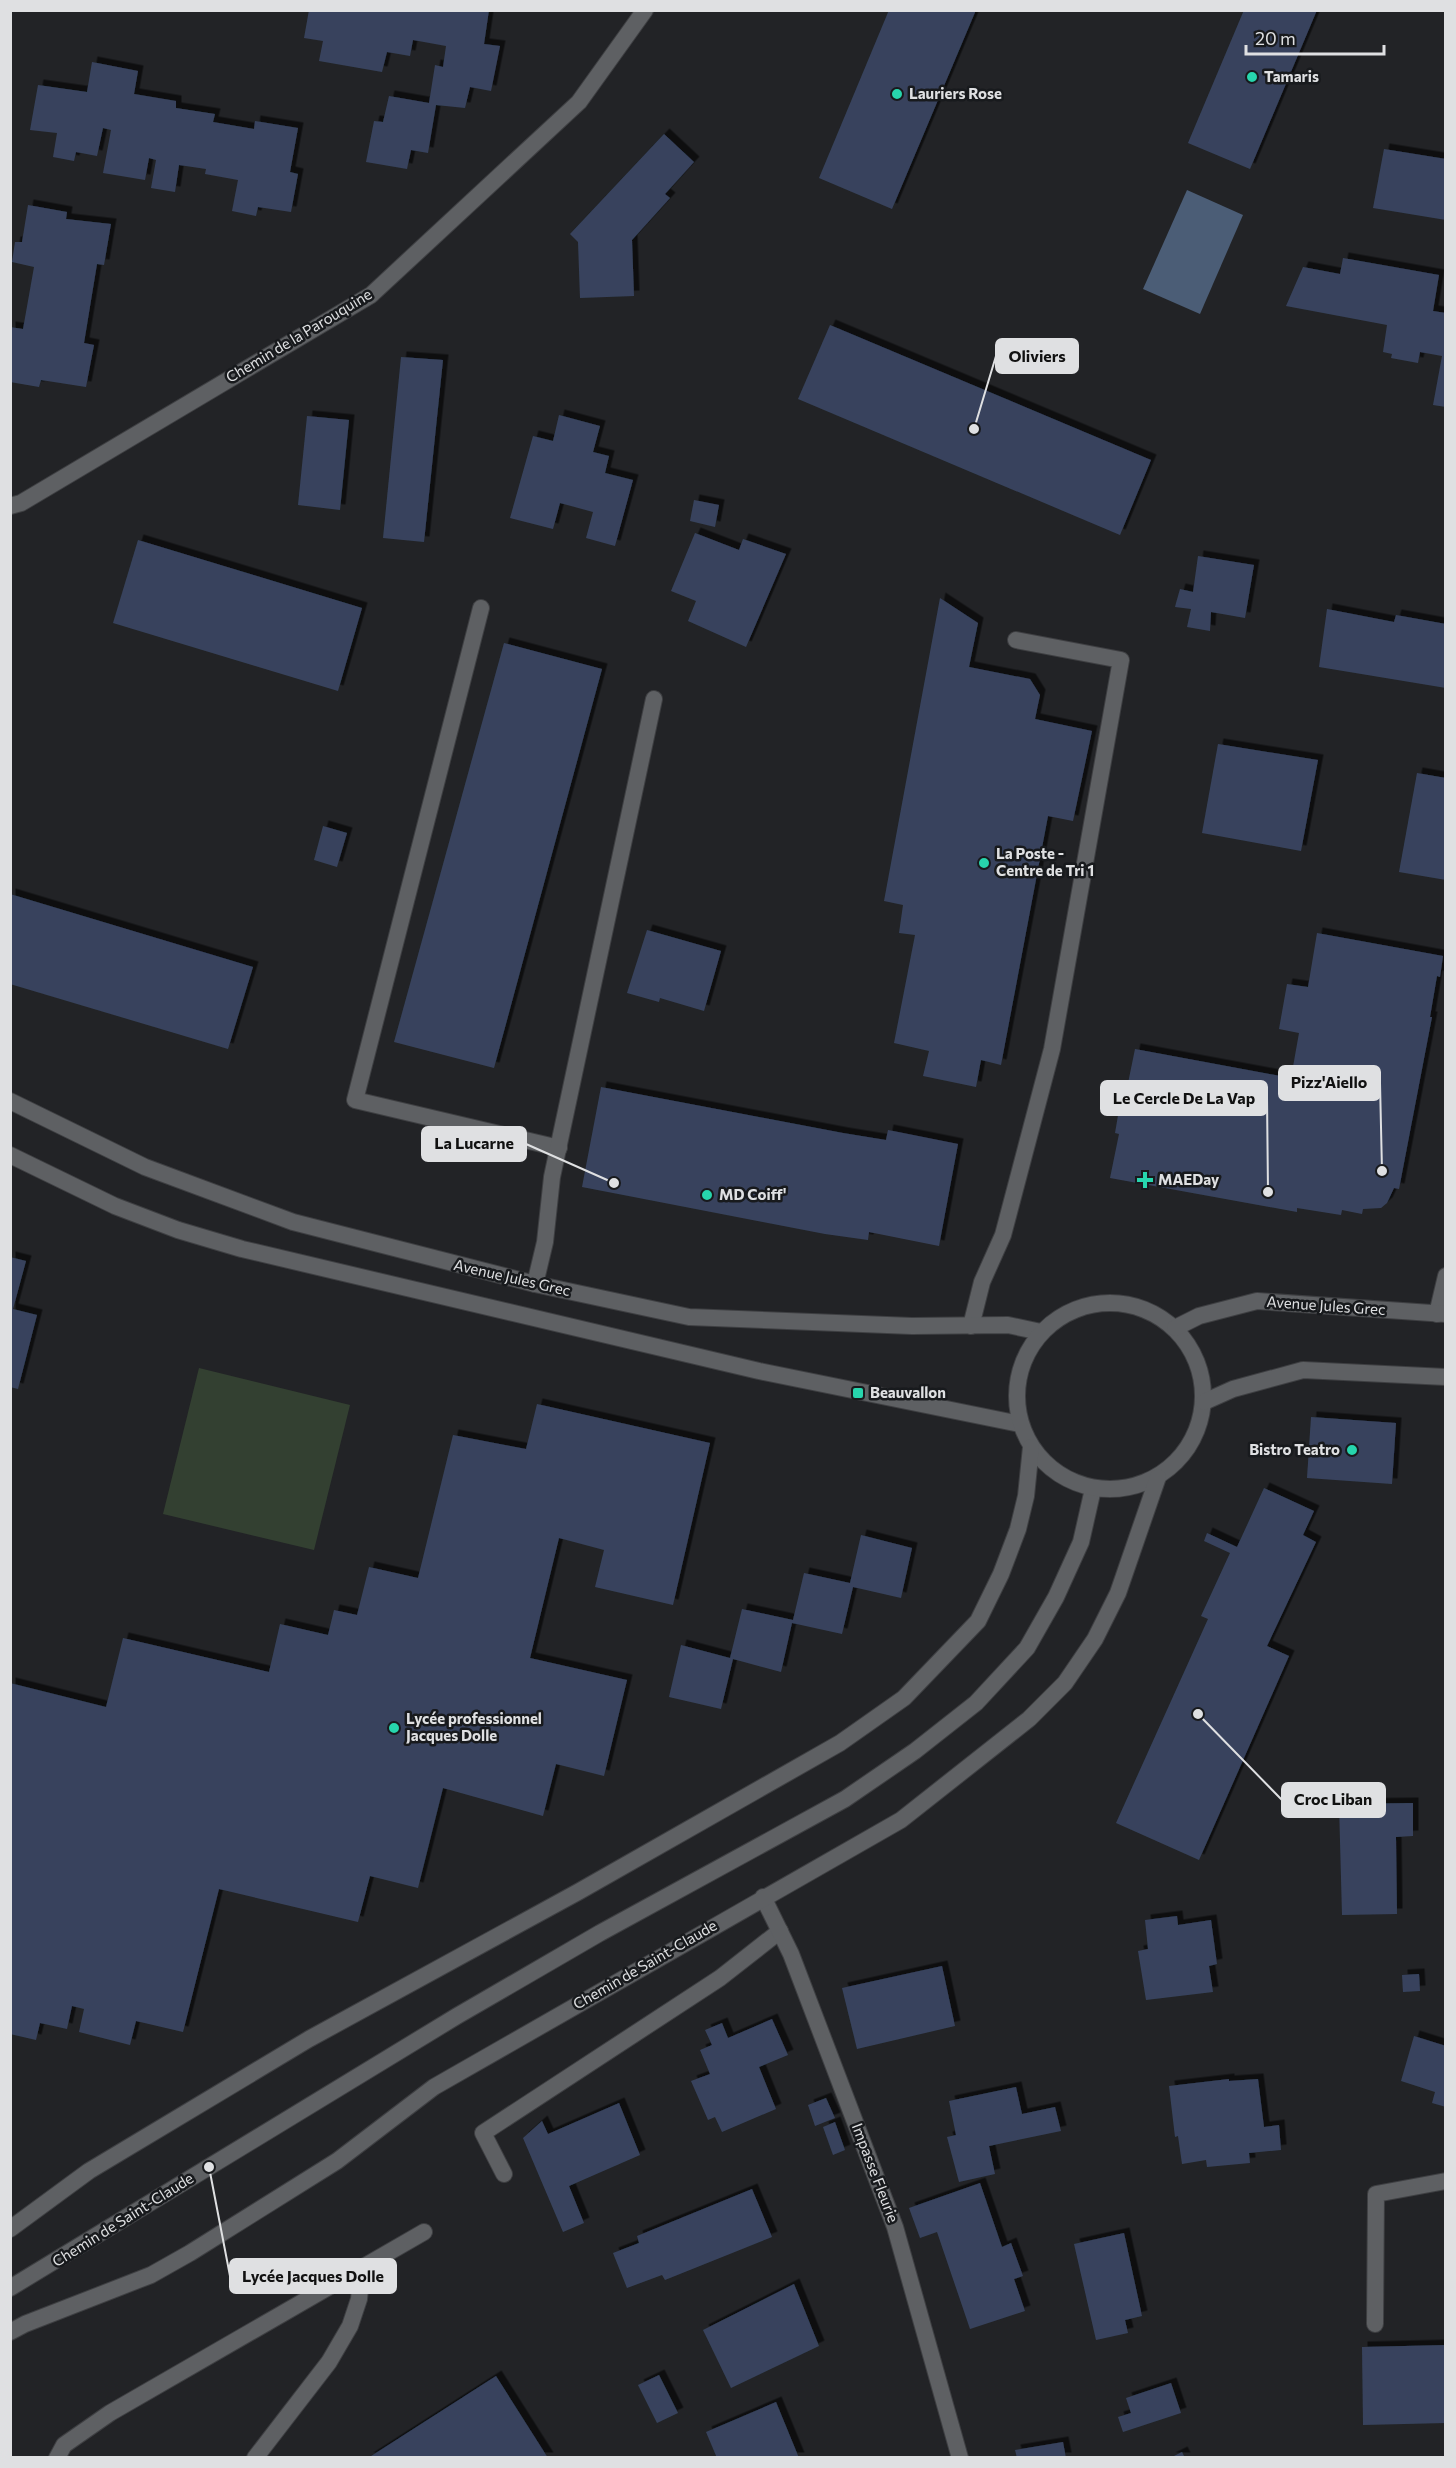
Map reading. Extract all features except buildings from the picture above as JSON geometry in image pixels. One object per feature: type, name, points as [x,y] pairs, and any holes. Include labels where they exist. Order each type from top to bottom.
[{"type":"street","name":"Chemin de la Parouquine","points":[[10,506],[21,503],[371,295],[579,102],[645,10]]},
{"type":"street","points":[[481,608],[356,1100],[559,1148]]},
{"type":"street","points":[[970,1326],[982,1282],[1003,1235],[1052,1049],[1121,660],[1016,640]]},
{"type":"street","points":[[535,1284],[545,1242],[552,1177],[654,699]]},
{"type":"street","name":"Avenue Jules Grec","points":[[10,1101],[145,1167],[293,1222],[535,1284],[688,1317],[912,1326],[1008,1326],[1041,1332]]},
{"type":"street","points":[[10,1155],[115,1206],[178,1230],[242,1249],[759,1371],[1020,1424]]},
{"type":"street","points":[[1442,1314],[1446,1276]]},
{"type":"street","points":[[1113,1301],[1139,1306],[1175,1328],[1192,1350],[1202,1375],[1204,1402],[1197,1432],[1181,1458],[1158,1477],[1127,1489],[1094,1489],[1069,1481],[1055,1471],[1031,1448],[1020,1424],[1016,1391],[1023,1359],[1041,1332],[1062,1315],[1086,1305],[1113,1301]]},
{"type":"street","name":"Avenue Jules Grec","points":[[1175,1328],[1199,1316],[1257,1301],[1442,1314]]},
{"type":"street","points":[[1204,1402],[1233,1389],[1303,1370],[1446,1377]]},
{"type":"street","points":[[10,2229],[89,2171],[309,2039],[578,1893],[820,1754],[904,1698],[978,1621],[1001,1574],[1018,1529],[1026,1496],[1031,1448]]},
{"type":"street","name":"Chemin de Saint-Claude","points":[[10,2332],[151,2275],[190,2253],[337,2161],[434,2087],[901,1820],[1029,1719],[1065,1683],[1095,1639],[1118,1593],[1158,1477]]},
{"type":"street","name":"Chemin de Saint-Claude","points":[[10,2288],[457,2016],[600,1933],[845,1799],[915,1751],[976,1702],[1027,1648],[1056,1597],[1081,1542],[1094,1489]]},
{"type":"street","name":"Impasse Fleurie","points":[[763,1898],[780,1931],[895,2227],[960,2457]]},
{"type":"street","points":[[504,2174],[483,2133],[720,1978],[780,1931]]},
{"type":"street","points":[[1375,2324],[1376,2194],[1446,2181]]},
{"type":"street","points":[[57,2457],[64,2445],[110,2413],[424,2232]]},
{"type":"street","points":[[255,2457],[329,2362],[350,2326],[359,2300],[362,2268]]},
{"type":"green space","points":[[199,1368],[350,1405],[314,1550],[163,1514]]},
{"type":"water","points":[[1187,190],[1243,215],[1200,314],[1143,289]]},
{"type":"place","name":"Tamaris","points":[[1252,77]]},
{"type":"place","name":"Lauriers Rose","points":[[897,94]]},
{"type":"place","name":"Oliviers","points":[[974,429]]},
{"type":"place","name":"La Poste - Centre de Tri 1","points":[[984,863]]},
{"type":"place","name":"Pizz'Aiello","points":[[1382,1171]]},
{"type":"place","name":"MAEDay","points":[[1145,1180]]},
{"type":"place","name":"La Lucarne","points":[[614,1183]]},
{"type":"place","name":"Le Cercle De La Vap","points":[[1268,1192]]},
{"type":"place","name":"MD Coiff'","points":[[707,1195]]},
{"type":"place","name":"Beauvallon","points":[[858,1393]]},
{"type":"place","name":"Bistro Teatro","points":[[1352,1450]]},
{"type":"place","name":"Croc Liban","points":[[1198,1714]]},
{"type":"place","name":"Lycée professionnel Jacques Dolle","points":[[394,1728]]},
{"type":"place","name":"Lycée Jacques Dolle","points":[[209,2167]]}]
